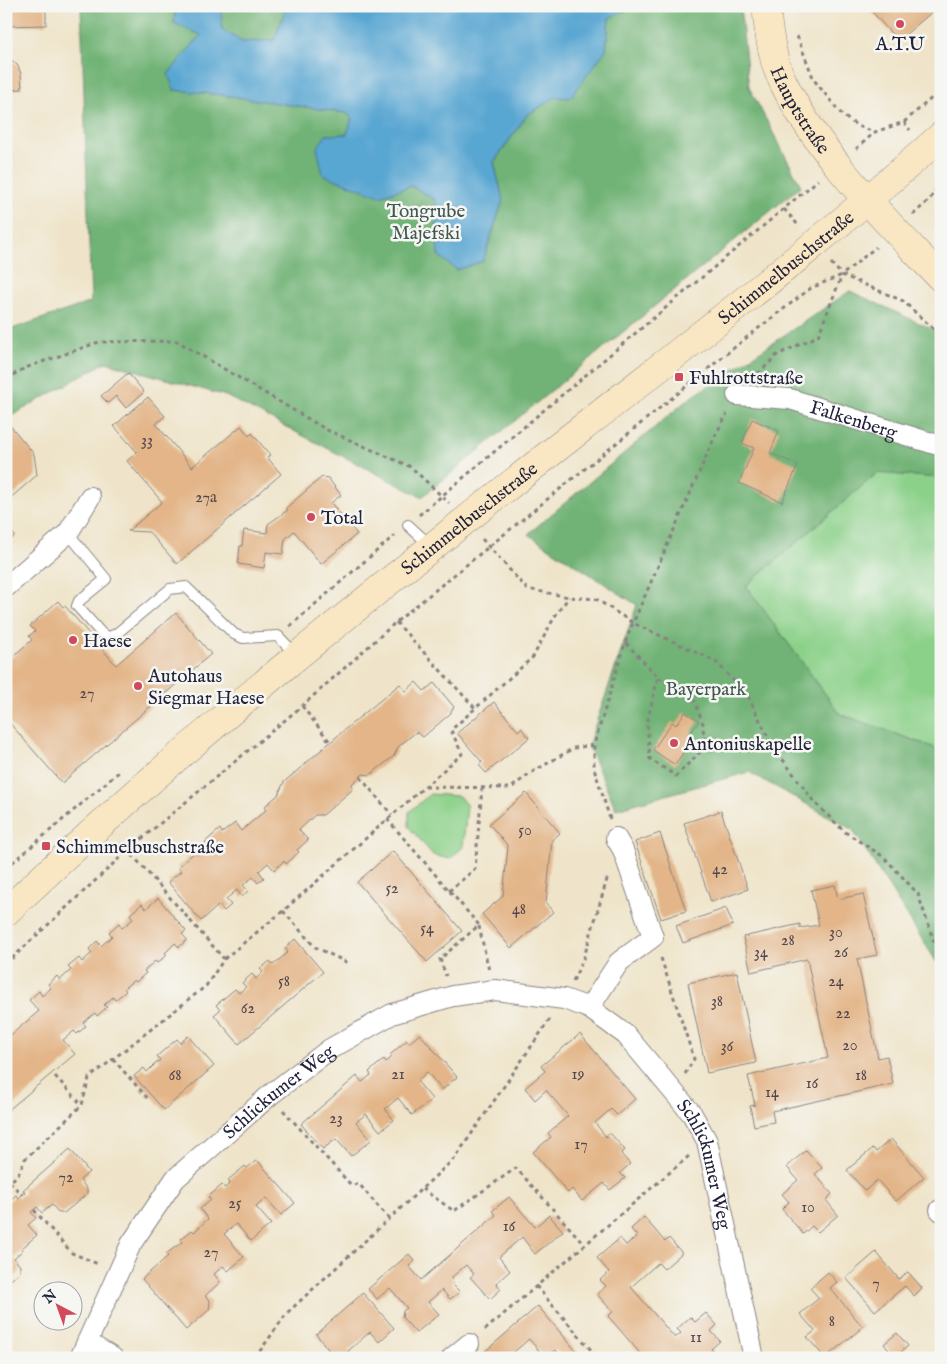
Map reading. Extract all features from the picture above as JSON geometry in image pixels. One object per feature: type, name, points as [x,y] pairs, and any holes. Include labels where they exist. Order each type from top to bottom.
[{"type":"main road","name":"Hauptstraße","points":[[767,6],[766,18],[778,71],[792,99],[809,127],[868,199]]},
{"type":"main road","name":"Schimmelbuschstraße","points":[[6,912],[103,821],[298,657],[432,547],[814,244],[941,136]]},
{"type":"main road","points":[[868,199],[941,278]]},
{"type":"street","name":"Falkenberg","points":[[737,395],[790,399],[941,446]]},
{"type":"street","points":[[6,587],[68,534],[90,497]]},
{"type":"street","points":[[588,1008],[619,962],[654,937],[623,850],[616,838]]},
{"type":"street","name":"Schlickumer Weg","points":[[84,1350],[131,1244],[175,1179],[270,1095],[330,1049],[392,1014],[453,996],[495,990],[564,999],[588,1008],[626,1035],[692,1114],[707,1141],[754,1358]]},
{"type":"street","points":[[452,1358],[468,1344]]},
{"type":"street","points":[[84,1350],[113,1358]]},
{"type":"lane","points":[[408,524],[432,547]]},
{"type":"lane","points":[[68,534],[106,579],[79,601],[77,606],[102,634],[109,637],[116,634],[170,589],[186,587],[234,634],[243,638],[278,636],[298,657]]},
{"type":"path","points":[[6,379],[25,368],[99,342],[177,341],[327,430],[411,467],[442,495],[875,132],[858,126],[844,116],[814,80],[796,28]]},
{"type":"path","points":[[904,122],[941,90]]},
{"type":"path","points":[[784,209],[842,276],[903,301],[941,336]]},
{"type":"path","points":[[256,1358],[287,1313],[455,1158],[564,999],[584,957],[608,874],[616,838],[594,768],[594,745],[625,642],[716,434],[737,395],[777,355],[818,336],[842,276]]},
{"type":"path","points":[[6,964],[128,850],[302,706],[396,622],[488,546],[811,288],[842,276]]},
{"type":"path","points":[[465,521],[527,589],[569,597],[596,598],[633,623],[715,661],[748,696],[772,745],[815,803],[845,832],[884,857],[918,894],[935,945],[941,953]]},
{"type":"path","points":[[22,1195],[8,1183],[18,1175],[25,1158],[82,1105],[90,1078],[206,986],[224,959],[462,754],[451,730],[532,657],[555,616],[569,597]]},
{"type":"path","points":[[396,622],[476,708]]},
{"type":"path","points":[[625,642],[658,677],[695,701],[703,724],[704,748],[676,776],[650,758],[647,723],[658,677]]},
{"type":"path","points":[[302,706],[330,742]]},
{"type":"path","points":[[425,787],[511,788],[529,774],[574,748],[594,745]]},
{"type":"path","points":[[360,777],[392,815]]},
{"type":"path","points":[[449,891],[475,869],[482,788]]},
{"type":"path","points":[[387,819],[479,925],[485,957]]},
{"type":"path","points":[[103,821],[224,959]]},
{"type":"path","points":[[283,910],[314,947],[348,963]]},
{"type":"path","points":[[453,996],[440,959],[479,925]]},
{"type":"path","points":[[654,937],[694,1059],[674,1092]]},
{"type":"path","points":[[6,1017],[11,1022]]},
{"type":"path","points":[[113,1059],[149,1100]]},
{"type":"path","points":[[55,1076],[82,1105]]},
{"type":"path","points":[[270,1095],[351,1185],[359,1184],[389,1218]]},
{"type":"path","points":[[468,1344],[707,1141]]},
{"type":"path","points":[[422,1189],[454,1211],[516,1168],[584,1244]]},
{"type":"path","points":[[34,1210],[72,1253],[117,1272]]},
{"type":"path","points":[[536,1286],[598,1358]]},
{"type":"green space","name":"Tongrube Majefski","points":[[81,6],[176,6],[174,23],[201,35],[169,74],[174,90],[346,113],[352,118],[347,134],[326,135],[380,196],[411,186],[435,200],[438,255],[457,270],[483,261],[503,200],[494,162],[527,115],[556,97],[606,50],[609,18],[627,9],[629,6],[740,6],[749,87],[801,186],[422,497],[226,396],[106,362],[6,419],[6,331],[91,302]]},
{"type":"green space","points":[[221,6],[287,6],[274,40],[242,42],[222,29]]},
{"type":"green space","name":"Bayerpark","points":[[850,291],[941,333],[941,478],[877,473],[746,586],[840,714],[941,750],[941,969],[853,830],[749,772],[616,809],[588,746],[637,605],[528,534],[686,401]]},
{"type":"green space","points":[[877,473],[941,478],[941,750],[840,714],[746,586]]},
{"type":"green space","points":[[430,794],[459,796],[467,806],[463,847],[450,859],[433,855],[409,827],[409,812]]},
{"type":"water","points":[[176,6],[221,6],[222,29],[242,42],[274,40],[287,6],[629,6],[628,9],[609,18],[606,50],[570,98],[556,97],[527,115],[494,162],[503,200],[483,261],[457,270],[438,255],[435,200],[411,186],[380,196],[323,175],[317,148],[326,135],[347,134],[352,118],[346,113],[174,90],[168,74],[201,35],[174,23]]},
{"type":"building","points":[[6,6],[46,6],[46,25],[6,26]]},
{"type":"building","name":"A.T.U","points":[[867,6],[939,6],[898,41]]},
{"type":"building","points":[[6,60],[13,61],[18,66],[21,74],[22,89],[6,90]]},
{"type":"building","points":[[128,373],[144,392],[126,408],[116,396],[108,403],[101,396]]},
{"type":"building","points":[[148,397],[165,416],[156,424],[192,467],[241,426],[249,436],[252,433],[270,455],[267,457],[281,474],[177,564],[149,532],[128,531],[162,502],[127,461],[137,452],[114,426]]},
{"type":"building","points":[[752,419],[779,431],[770,453],[798,465],[782,502],[739,483],[754,448],[742,443]]},
{"type":"building","points":[[9,424],[34,454],[37,475],[7,501],[12,506],[6,510],[6,427]]},
{"type":"building","name":"Total","points":[[322,477],[328,478],[341,495],[331,503],[357,534],[321,564],[294,531],[285,539],[283,554],[266,552],[264,568],[238,564],[244,530],[267,533],[268,524],[288,510],[286,508]]},
{"type":"building","points":[[6,526],[15,536],[6,543]]},
{"type":"building","points":[[58,601],[63,607],[65,606],[116,665],[176,613],[211,654],[62,783],[6,719],[6,662],[32,640],[29,636],[35,631],[30,626]]},
{"type":"building","points":[[416,682],[424,691],[434,683],[454,707],[451,713],[423,737],[416,732],[398,747],[394,756],[370,775],[363,774],[352,784],[353,789],[323,815],[315,815],[299,830],[308,840],[286,864],[284,861],[274,870],[268,863],[259,871],[264,878],[258,883],[253,877],[243,885],[248,891],[242,897],[237,890],[226,899],[231,905],[224,911],[219,905],[201,921],[168,882],[181,871],[178,867],[195,852],[198,855],[208,846],[205,842],[220,829],[222,833],[235,823],[241,831],[266,810],[264,807],[278,795],[284,782],[349,726],[400,684],[406,691]]},
{"type":"building","points":[[494,702],[518,731],[521,728],[529,738],[486,773],[479,765],[482,762],[457,733]]},
{"type":"building","name":"Antoniuskapelle","points":[[685,712],[699,721],[690,734],[694,736],[675,765],[653,750],[672,722],[676,725]]},
{"type":"building","points":[[526,793],[560,833],[552,840],[546,903],[553,912],[511,948],[482,914],[503,896],[508,846],[489,824]]},
{"type":"building","points":[[721,811],[748,889],[711,902],[684,823]]},
{"type":"building","points":[[660,833],[686,911],[661,919],[635,842]]},
{"type":"building","points":[[393,851],[462,931],[427,962],[357,882]]},
{"type":"building","points":[[835,885],[838,899],[863,894],[877,955],[857,959],[878,1058],[887,1056],[893,1084],[772,1111],[774,1122],[754,1126],[750,1106],[755,1105],[748,1076],[828,1058],[807,959],[751,972],[743,937],[800,924],[800,928],[819,925],[811,890]]},
{"type":"building","points":[[158,898],[186,931],[182,934],[187,940],[179,947],[175,943],[165,953],[167,955],[157,963],[155,961],[136,982],[134,980],[124,988],[126,991],[115,1000],[113,997],[104,1005],[107,1007],[97,1016],[95,1013],[83,1023],[86,1026],[77,1034],[74,1031],[63,1040],[75,1054],[6,1112],[6,1039],[39,1011],[29,1000],[39,991],[42,996],[51,988],[48,984],[57,976],[60,980],[71,970],[68,967],[79,958],[82,962],[92,953],[89,949],[97,941],[101,946],[112,936],[109,932],[119,923],[122,928],[133,919],[130,914],[142,904],[146,909]]},
{"type":"building","points":[[726,908],[733,925],[683,943],[676,926]]},
{"type":"building","points":[[295,939],[323,972],[239,1044],[214,1015],[220,1010],[216,1005],[235,989],[239,993],[246,987],[242,983],[252,974],[256,979],[263,972],[260,969],[270,961],[273,965],[288,952],[285,948]]},
{"type":"building","points":[[737,972],[756,1063],[707,1073],[688,983]]},
{"type":"building","points":[[420,1034],[457,1077],[442,1090],[427,1072],[417,1081],[432,1099],[412,1115],[398,1098],[385,1109],[394,1120],[380,1131],[366,1114],[356,1122],[371,1140],[351,1156],[336,1139],[323,1149],[301,1124],[357,1076],[362,1082],[371,1075],[369,1072],[384,1059],[386,1062],[392,1057],[390,1055],[407,1040],[409,1043]]},
{"type":"building","points":[[580,1034],[635,1099],[617,1115],[611,1109],[595,1123],[606,1137],[610,1133],[625,1150],[621,1154],[630,1164],[620,1173],[625,1178],[610,1190],[604,1183],[582,1201],[572,1189],[568,1193],[533,1152],[551,1137],[548,1133],[568,1116],[546,1090],[535,1100],[525,1088],[545,1071],[541,1066]]},
{"type":"building","points":[[188,1036],[214,1066],[164,1110],[134,1076],[144,1068],[147,1072],[160,1060],[157,1056],[177,1039],[180,1043]]},
{"type":"building","points":[[891,1139],[924,1177],[896,1201],[877,1180],[865,1191],[847,1170],[873,1148],[876,1152]]},
{"type":"building","points":[[70,1149],[89,1172],[80,1180],[87,1189],[87,1194],[64,1213],[59,1213],[52,1205],[42,1213],[37,1207],[31,1212],[36,1218],[28,1225],[37,1235],[14,1258],[20,1266],[20,1272],[6,1284],[6,1204],[16,1195],[18,1198],[25,1193],[23,1190]]},
{"type":"building","points":[[806,1150],[822,1168],[815,1174],[832,1194],[826,1200],[838,1215],[818,1232],[812,1226],[803,1234],[782,1209],[789,1202],[782,1194],[798,1180],[787,1167]]},
{"type":"building","points":[[257,1160],[295,1203],[281,1215],[266,1198],[256,1207],[271,1224],[251,1241],[236,1224],[224,1234],[244,1257],[228,1271],[223,1266],[214,1274],[220,1282],[205,1296],[210,1301],[209,1310],[186,1330],[142,1279],[168,1256],[166,1254],[182,1242],[181,1239],[192,1230],[194,1232],[208,1219],[200,1209],[211,1200],[208,1197],[222,1185],[225,1188],[230,1183],[228,1180],[245,1166],[247,1168]]},
{"type":"building","points":[[509,1197],[535,1227],[549,1215],[563,1231],[535,1254],[522,1237],[499,1257],[510,1271],[496,1283],[501,1289],[490,1299],[470,1277],[474,1274],[466,1265],[452,1277],[453,1285],[460,1292],[450,1299],[442,1290],[428,1302],[439,1314],[416,1333],[402,1317],[403,1311],[407,1308],[390,1288],[377,1299],[368,1289],[409,1254],[415,1261],[409,1266],[421,1280],[496,1215],[492,1211]]},
{"type":"building","points":[[644,1217],[665,1242],[669,1238],[682,1253],[664,1269],[658,1263],[631,1287],[675,1338],[681,1333],[677,1329],[690,1317],[695,1322],[706,1313],[717,1325],[711,1331],[720,1341],[711,1349],[718,1358],[644,1358],[608,1316],[613,1312],[597,1294],[606,1286],[600,1280],[609,1272],[597,1258],[620,1238],[626,1245],[637,1236],[631,1229]]},
{"type":"building","points":[[876,1252],[899,1279],[908,1272],[922,1288],[914,1296],[905,1286],[875,1311],[846,1278]]},
{"type":"building","points":[[828,1272],[837,1282],[830,1288],[863,1327],[825,1358],[807,1337],[815,1331],[800,1314],[819,1298],[810,1288]]},
{"type":"building","points":[[363,1293],[394,1328],[379,1342],[370,1332],[348,1351],[354,1358],[325,1358],[331,1353],[316,1334]]},
{"type":"building","points":[[538,1306],[582,1358],[562,1358],[556,1350],[545,1358],[529,1339],[507,1358],[481,1358],[481,1355]]},
{"type":"building","points":[[897,1333],[908,1346],[901,1352],[906,1358],[895,1358],[884,1344]]},
{"type":"place","name":"A.T.U","points":[[900,24]]},
{"type":"place","name":"Fuhlrottstraße","points":[[679,377]]},
{"type":"place","name":"Total","points":[[311,517]]},
{"type":"place","name":"Haese","points":[[73,640]]},
{"type":"place","name":"Autohaus Siegmar Haese","points":[[138,686]]},
{"type":"place","name":"Antoniuskapelle","points":[[674,743]]},
{"type":"place","name":"Schimmelbuschstraße","points":[[46,846]]}]
